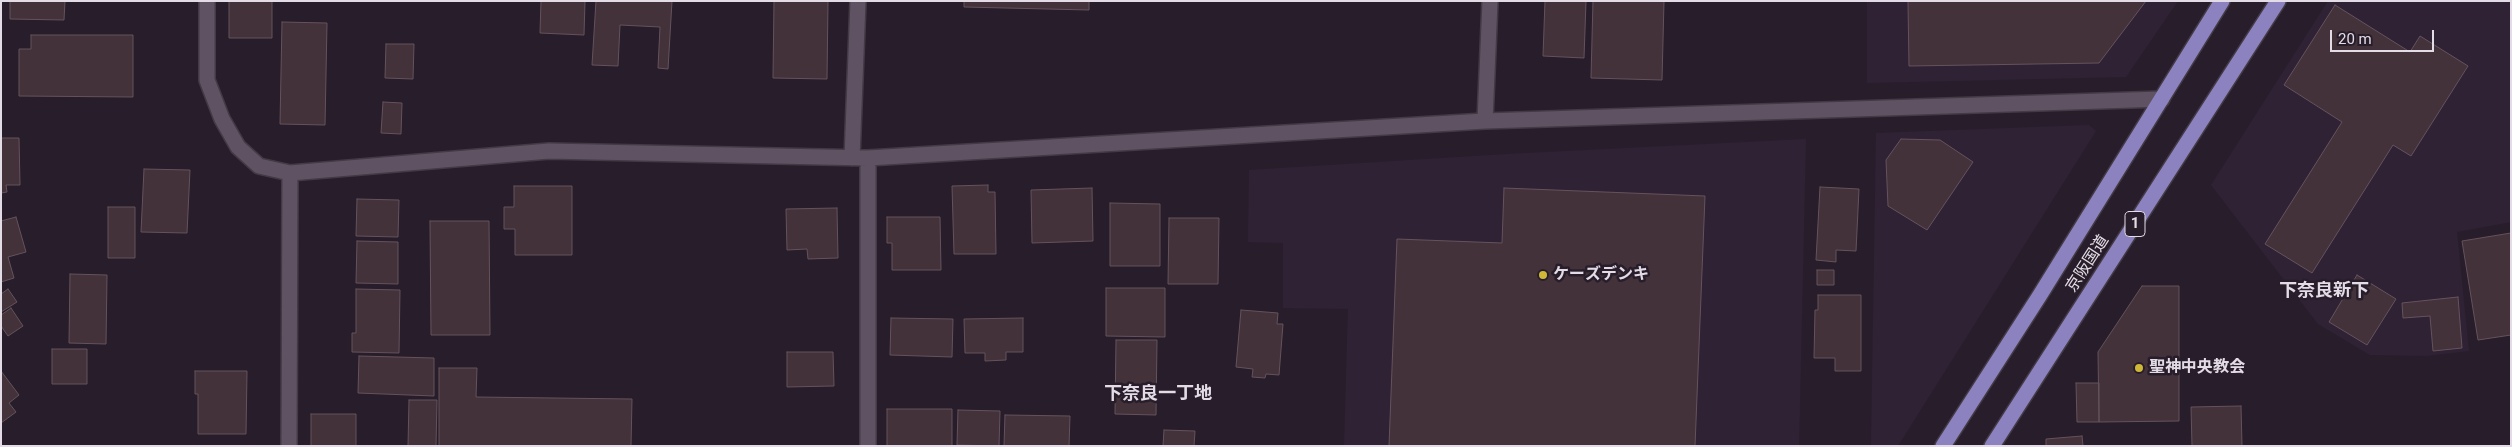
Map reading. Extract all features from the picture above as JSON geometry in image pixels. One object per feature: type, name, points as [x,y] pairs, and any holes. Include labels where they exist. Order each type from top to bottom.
[{"type":"highway","name":"京阪国道","points":[[1943,446],[2222,1]]},
{"type":"highway","name":"京阪国道","points":[[1992,446],[2278,1]]},
{"type":"street","points":[[207,1],[207,80],[222,119],[238,147],[259,166],[290,173],[550,151],[868,158],[1486,121],[2162,99]]},
{"type":"street","points":[[852,158],[858,1]]},
{"type":"street","points":[[1486,121],[1490,1]]},
{"type":"street","points":[[868,158],[868,446]]},
{"type":"street","points":[[289,446],[290,173]]},
{"type":"shaded area","points":[[1867,1],[2178,1],[2126,77],[1867,83]]},
{"type":"shaded area","points":[[2328,1],[2511,1],[2511,222],[2457,232],[2469,351],[2426,356],[2370,355],[2318,324],[2211,185]]},
{"type":"shaded area","points":[[2089,125],[2096,131],[1898,446],[1871,446],[1876,133]]},
{"type":"shaded area","name":"ケーズデンキ","points":[[1806,139],[1799,446],[1344,446],[1348,309],[1283,308],[1283,243],[1248,242],[1249,170],[1507,154]]},
{"type":"building","points":[[10,1],[65,1],[64,20],[10,19]]},
{"type":"building","points":[[229,1],[272,1],[272,38],[229,38]]},
{"type":"building","points":[[541,1],[585,1],[584,35],[540,33]]},
{"type":"building","points":[[596,1],[672,1],[668,69],[658,68],[660,27],[620,25],[618,66],[592,65]]},
{"type":"building","points":[[774,1],[828,1],[827,79],[773,78]]},
{"type":"building","points":[[964,1],[1089,1],[1089,10],[964,7]]},
{"type":"building","points":[[1545,1],[1586,1],[1584,58],[1543,56]]},
{"type":"building","points":[[1593,1],[1664,1],[1662,80],[1591,78]]},
{"type":"building","points":[[1908,1],[2146,1],[2099,63],[1909,66]]},
{"type":"building","points":[[2335,5],[2410,52],[2420,36],[2468,66],[2411,156],[2393,145],[2312,273],[2265,244],[2342,122],[2284,85]]},
{"type":"building","points":[[282,22],[327,23],[325,125],[280,124]]},
{"type":"building","points":[[31,35],[133,35],[133,97],[19,96],[19,49],[31,49]]},
{"type":"building","points":[[386,44],[414,44],[413,79],[385,78]]},
{"type":"building","points":[[383,102],[402,103],[401,134],[381,133]]},
{"type":"building","points":[[1,138],[19,138],[20,185],[6,185],[7,192],[1,193]]},
{"type":"building","points":[[1901,139],[1940,140],[1973,162],[1927,230],[1888,206],[1886,160]]},
{"type":"building","points":[[144,169],[190,170],[187,233],[141,232]]},
{"type":"building","points":[[988,185],[988,192],[995,192],[996,254],[954,254],[952,186]]},
{"type":"building","points":[[514,186],[572,186],[572,255],[515,255],[515,229],[504,229],[504,207],[514,207]]},
{"type":"building","points":[[1820,187],[1859,189],[1856,251],[1836,250],[1836,262],[1816,260]]},
{"type":"building","points":[[1092,188],[1093,241],[1032,243],[1031,190]]},
{"type":"building","points":[[1504,188],[1705,196],[1695,446],[1389,446],[1397,239],[1502,243]]},
{"type":"building","points":[[357,199],[399,200],[398,237],[356,236]]},
{"type":"building","points":[[1110,203],[1160,204],[1160,266],[1110,266]]},
{"type":"building","points":[[108,207],[135,207],[135,258],[108,258]]},
{"type":"building","points":[[837,208],[838,258],[808,259],[807,249],[787,250],[786,209]]},
{"type":"building","points":[[16,217],[26,252],[8,257],[14,278],[1,282],[1,221]]},
{"type":"building","points":[[887,217],[940,217],[941,270],[892,270],[892,243],[887,243]]},
{"type":"building","points":[[1169,218],[1219,218],[1218,284],[1168,284]]},
{"type":"building","points":[[430,221],[489,221],[490,335],[431,335]]},
{"type":"building","points":[[2511,233],[2511,335],[2478,340],[2462,241]]},
{"type":"building","points":[[357,241],[398,242],[398,284],[356,283]]},
{"type":"building","points":[[1817,270],[1834,270],[1834,285],[1817,285]]},
{"type":"building","points":[[70,274],[107,275],[106,344],[69,343]]},
{"type":"building","points":[[2357,275],[2396,299],[2367,345],[2329,322]]},
{"type":"building","name":"聖神中央教会","points":[[2142,286],[2179,286],[2179,421],[2099,422],[2098,352]]},
{"type":"building","points":[[1106,288],[1165,288],[1165,337],[1106,336]]},
{"type":"building","points":[[8,289],[17,302],[1,312],[1,294]]},
{"type":"building","points":[[356,289],[400,290],[399,353],[352,352],[352,333],[356,333]]},
{"type":"building","points":[[1818,295],[1861,295],[1861,371],[1835,371],[1835,358],[1814,358],[1815,310],[1818,310]]},
{"type":"building","points":[[2458,297],[2462,348],[2433,351],[2430,316],[2403,318],[2402,303]]},
{"type":"building","points":[[11,308],[23,326],[8,336],[1,326],[1,315]]},
{"type":"building","points":[[1241,310],[1278,313],[1277,324],[1283,324],[1279,375],[1266,374],[1265,378],[1252,377],[1253,369],[1236,367]]},
{"type":"building","points":[[891,318],[953,319],[952,357],[890,355]]},
{"type":"building","points":[[1023,318],[1023,352],[1006,352],[1006,360],[985,361],[985,353],[965,353],[964,319]]},
{"type":"building","points":[[1116,340],[1157,340],[1156,415],[1115,414]]},
{"type":"building","points":[[52,349],[87,349],[87,384],[52,384]]},
{"type":"building","points":[[787,352],[833,352],[834,386],[787,387]]},
{"type":"building","points":[[359,356],[434,358],[434,396],[358,393]]},
{"type":"building","points":[[439,368],[477,368],[476,397],[632,399],[631,446],[439,446]]},
{"type":"building","points":[[1,371],[19,395],[9,403],[16,412],[1,423]]},
{"type":"building","points":[[195,371],[247,371],[246,434],[198,434],[198,394],[195,394]]},
{"type":"building","points":[[2076,383],[2099,383],[2099,422],[2077,422]]},
{"type":"building","points":[[409,400],[437,400],[436,446],[408,446]]},
{"type":"building","points":[[2241,406],[2242,446],[2192,446],[2191,407]]},
{"type":"building","points":[[887,409],[952,409],[952,446],[887,446]]},
{"type":"building","points":[[958,410],[1000,411],[999,446],[957,445]]},
{"type":"building","points":[[311,414],[356,414],[356,446],[311,446]]},
{"type":"building","points":[[1005,415],[1070,416],[1069,446],[1004,446]]},
{"type":"building","points":[[1164,430],[1195,431],[1194,446],[1163,446]]},
{"type":"building","points":[[2082,436],[2083,446],[2046,446],[2046,439]]},
{"type":"place","name":"ケーズデンキ","points":[[1543,275]]},
{"type":"place","name":"聖神中央教会","points":[[2139,368]]},
{"type":"district","name":"下奈良新下","points":[[2324,291]]},
{"type":"district","name":"下奈良一丁地","points":[[1158,394]]}]
